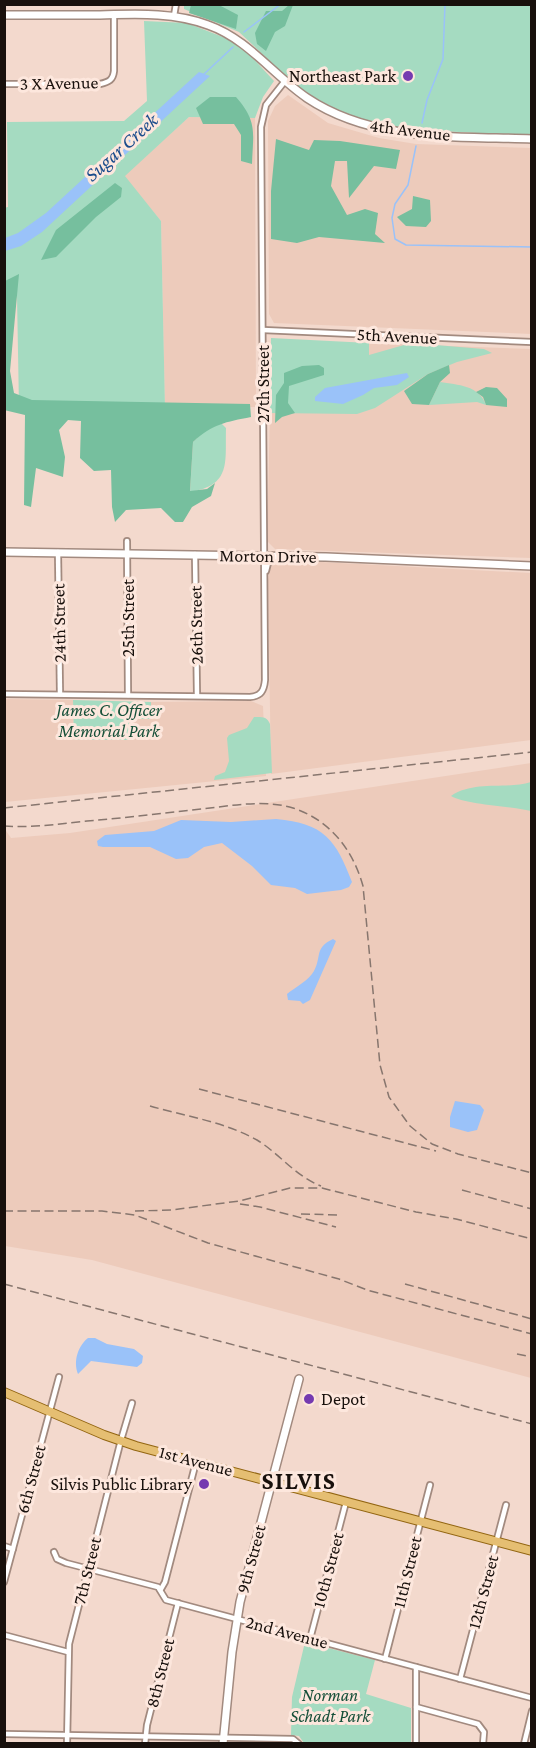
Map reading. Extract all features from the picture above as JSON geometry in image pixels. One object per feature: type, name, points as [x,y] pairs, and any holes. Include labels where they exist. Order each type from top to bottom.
[{"type":"main road","name":"1st Avenue","points":[[4,1392],[121,1440],[531,1551]]},
{"type":"street","points":[[174,16],[176,4]]},
{"type":"street","name":"4th Avenue","points":[[4,15],[174,16],[210,26],[240,42],[307,98],[349,120],[371,127],[408,133],[531,139]]},
{"type":"street","name":"3 X Avenue","points":[[4,84],[107,83],[112,79],[114,71],[114,15]]},
{"type":"street","name":"27th Street","points":[[197,696],[250,697],[261,694],[264,686],[262,118],[270,99],[285,81]]},
{"type":"street","name":"5th Avenue","points":[[263,330],[531,342]]},
{"type":"street","name":"25th Street","points":[[127,541],[128,695]]},
{"type":"street","name":"Morton Drive","points":[[4,552],[280,556],[531,566]]},
{"type":"street","name":"24th Street","points":[[58,552],[60,694]]},
{"type":"street","name":"26th Street","points":[[195,554],[197,696]]},
{"type":"street","points":[[264,580],[268,563],[280,556]]},
{"type":"street","points":[[4,694],[197,696]]},
{"type":"street","name":"6th Street","points":[[4,1582],[59,1377]]},
{"type":"street","name":"9th Street","points":[[223,1741],[236,1619],[299,1379]]},
{"type":"street","name":"7th Street","points":[[68,1743],[68,1652],[132,1403]]},
{"type":"street","points":[[161,1589],[165,1582],[196,1462]]},
{"type":"street","name":"11th Street","points":[[385,1659],[430,1485]]},
{"type":"street","name":"10th Street","points":[[310,1639],[346,1502]]},
{"type":"street","name":"12th Street","points":[[460,1679],[506,1504]]},
{"type":"street","points":[[4,1546],[13,1549]]},
{"type":"street","name":"2nd Avenue","points":[[54,1552],[61,1561],[158,1587],[164,1599],[531,1698]]},
{"type":"street","name":"8th Street","points":[[145,1743],[147,1725],[178,1603]]},
{"type":"street","points":[[4,1635],[68,1652]]},
{"type":"street","points":[[416,1667],[416,1743]]},
{"type":"street","points":[[416,1707],[478,1724],[484,1732],[483,1743]]},
{"type":"street","points":[[524,1743],[531,1711]]},
{"type":"street","points":[[4,1734],[298,1742]]},
{"type":"shaded area","points":[[288,95],[328,123],[379,138],[416,144],[531,148],[531,334],[274,323],[269,314],[268,121],[275,106]]},
{"type":"shaded area","points":[[189,117],[255,118],[256,407],[165,408],[161,221],[124,176]]},
{"type":"shaded area","points":[[369,343],[531,349],[531,558],[275,549],[267,541],[270,413],[368,408]]},
{"type":"shaded area","points":[[283,560],[531,573],[531,740],[271,774],[268,580],[270,567],[275,562]]},
{"type":"shaded area","points":[[5,699],[73,700],[74,740],[129,740],[129,719],[151,719],[151,702],[251,701],[263,706],[266,776],[5,802]]},
{"type":"shaded area","points":[[531,763],[531,1378],[92,1260],[5,1246],[4,828],[11,838],[70,833]]},
{"type":"green space","name":"Northeast Park","points":[[184,4],[531,5],[531,136],[403,129],[368,123],[341,113],[312,97],[292,82],[239,32],[184,9]]},
{"type":"green space","points":[[191,5],[219,5],[238,15],[236,29],[189,13]]},
{"type":"green space","points":[[289,5],[293,5],[285,26],[275,32],[266,51],[257,44],[255,33],[266,11],[282,11]]},
{"type":"green space","points":[[144,21],[187,23],[228,39],[250,55],[274,81],[263,97],[255,118],[189,117],[125,176],[161,221],[165,408],[19,408],[17,296],[5,295],[4,208],[8,207],[7,122],[124,121],[147,101]]},
{"type":"green space","points":[[210,97],[236,97],[243,106],[253,128],[252,164],[241,161],[241,135],[234,124],[203,124],[196,108]]},
{"type":"green space","points":[[276,139],[309,150],[314,140],[340,141],[400,150],[396,169],[374,166],[349,198],[347,161],[335,161],[331,186],[347,215],[365,209],[378,213],[375,234],[385,243],[319,237],[297,243],[271,239],[271,191]]},
{"type":"green space","points":[[115,183],[122,188],[121,197],[96,217],[56,257],[41,260],[56,230]]},
{"type":"green space","points":[[413,196],[430,200],[431,221],[426,227],[406,226],[397,217],[412,209]]},
{"type":"green space","points":[[19,274],[10,371],[14,393],[32,400],[250,404],[251,417],[220,425],[207,431],[193,442],[190,491],[207,489],[215,483],[211,496],[192,507],[183,522],[175,522],[161,508],[126,510],[115,522],[112,507],[111,470],[94,471],[80,458],[81,421],[68,420],[59,430],[65,457],[63,477],[36,468],[31,507],[24,505],[25,415],[4,410],[5,281]]},
{"type":"green space","points":[[271,338],[369,343],[369,355],[411,343],[484,349],[492,353],[457,362],[428,374],[375,408],[357,414],[270,413]]},
{"type":"green space","points":[[319,365],[324,368],[324,375],[289,386],[288,403],[295,413],[282,417],[275,423],[276,395],[284,383],[284,373],[302,366]]},
{"type":"green space","points":[[449,365],[450,373],[440,382],[429,405],[412,404],[404,391],[428,374]]},
{"type":"green space","points":[[440,382],[461,385],[473,390],[483,398],[486,405],[477,402],[429,405]]},
{"type":"green space","points":[[486,387],[497,388],[507,399],[507,407],[486,405],[483,397],[476,392]]},
{"type":"green space","points":[[221,423],[226,428],[225,461],[220,478],[204,489],[190,492],[193,442],[205,430]]},
{"type":"green space","name":"James C. Officer Memorial Park","points":[[73,700],[151,702],[151,719],[129,719],[129,740],[74,740]]},
{"type":"green space","points":[[254,717],[265,718],[270,724],[272,773],[214,780],[215,776],[225,772],[229,761],[227,738],[247,728]]},
{"type":"green space","points":[[531,782],[531,811],[467,801],[451,796],[470,788]]},
{"type":"green space","name":"Norman Schadt Park","points":[[305,1642],[375,1660],[366,1694],[411,1708],[411,1743],[304,1743],[299,1736],[291,1735],[292,1697]]},
{"type":"water","name":"Sugar Creek","points":[[199,72],[210,76],[42,232],[21,246],[5,251],[5,238],[18,233],[46,213]]},
{"type":"water","points":[[407,373],[409,377],[397,385],[374,388],[343,404],[315,401],[315,397],[325,388]]},
{"type":"water","points":[[276,819],[306,825],[326,836],[334,845],[346,867],[352,882],[349,887],[307,894],[295,888],[271,885],[252,866],[222,843],[204,847],[188,858],[176,859],[150,847],[103,847],[98,846],[97,841],[105,835],[154,831],[181,820],[231,822]]},
{"type":"water","points":[[333,939],[336,941],[310,1000],[303,1004],[300,1001],[288,1000],[287,994],[312,974],[321,949]]},
{"type":"water","points":[[455,1101],[480,1105],[484,1110],[477,1130],[468,1132],[450,1127],[450,1117]]},
{"type":"water","points":[[88,1338],[134,1349],[143,1356],[142,1363],[137,1367],[91,1361],[78,1374],[77,1354]]},
{"type":"waterway","name":"Sugar Creek","points":[[244,32],[281,4]]},
{"type":"waterway","points":[[422,123],[427,100],[443,59],[445,4]]},
{"type":"waterway","name":"Sugar Creek","points":[[203,75],[233,47]]},
{"type":"waterway","points":[[416,146],[408,185],[395,204],[392,218],[395,239],[406,245],[532,247]]},
{"type":"railway","points":[[4,808],[532,752]]},
{"type":"railway","points":[[4,826],[46,825],[259,804],[282,805],[306,813],[318,820],[329,828],[346,849],[363,886],[380,1065],[389,1097],[410,1126],[432,1144],[458,1154],[532,1173]]},
{"type":"railway","points":[[199,1089],[436,1151]]},
{"type":"railway","points":[[150,1106],[218,1124],[245,1134],[257,1140],[303,1177],[321,1186]]},
{"type":"railway","points":[[135,1211],[171,1210],[239,1201],[290,1188],[322,1188],[532,1239]]},
{"type":"railway","points":[[462,1190],[532,1209]]},
{"type":"railway","points":[[240,1204],[336,1227]]},
{"type":"railway","points":[[4,1211],[102,1211],[135,1215],[208,1243],[339,1279],[367,1290],[532,1334]]},
{"type":"railway","points":[[301,1214],[339,1215]]},
{"type":"railway","points":[[4,1284],[532,1424]]},
{"type":"railway","points":[[405,1284],[532,1319]]},
{"type":"railway","points":[[517,1354],[532,1357]]},
{"type":"place","name":"Northeast Park","points":[[408,76]]},
{"type":"place","name":"Depot","points":[[309,1399]]},
{"type":"place","name":"Silvis Public Library","points":[[204,1484]]},
{"type":"district","name":"SILVIS","points":[[299,1480]]}]
